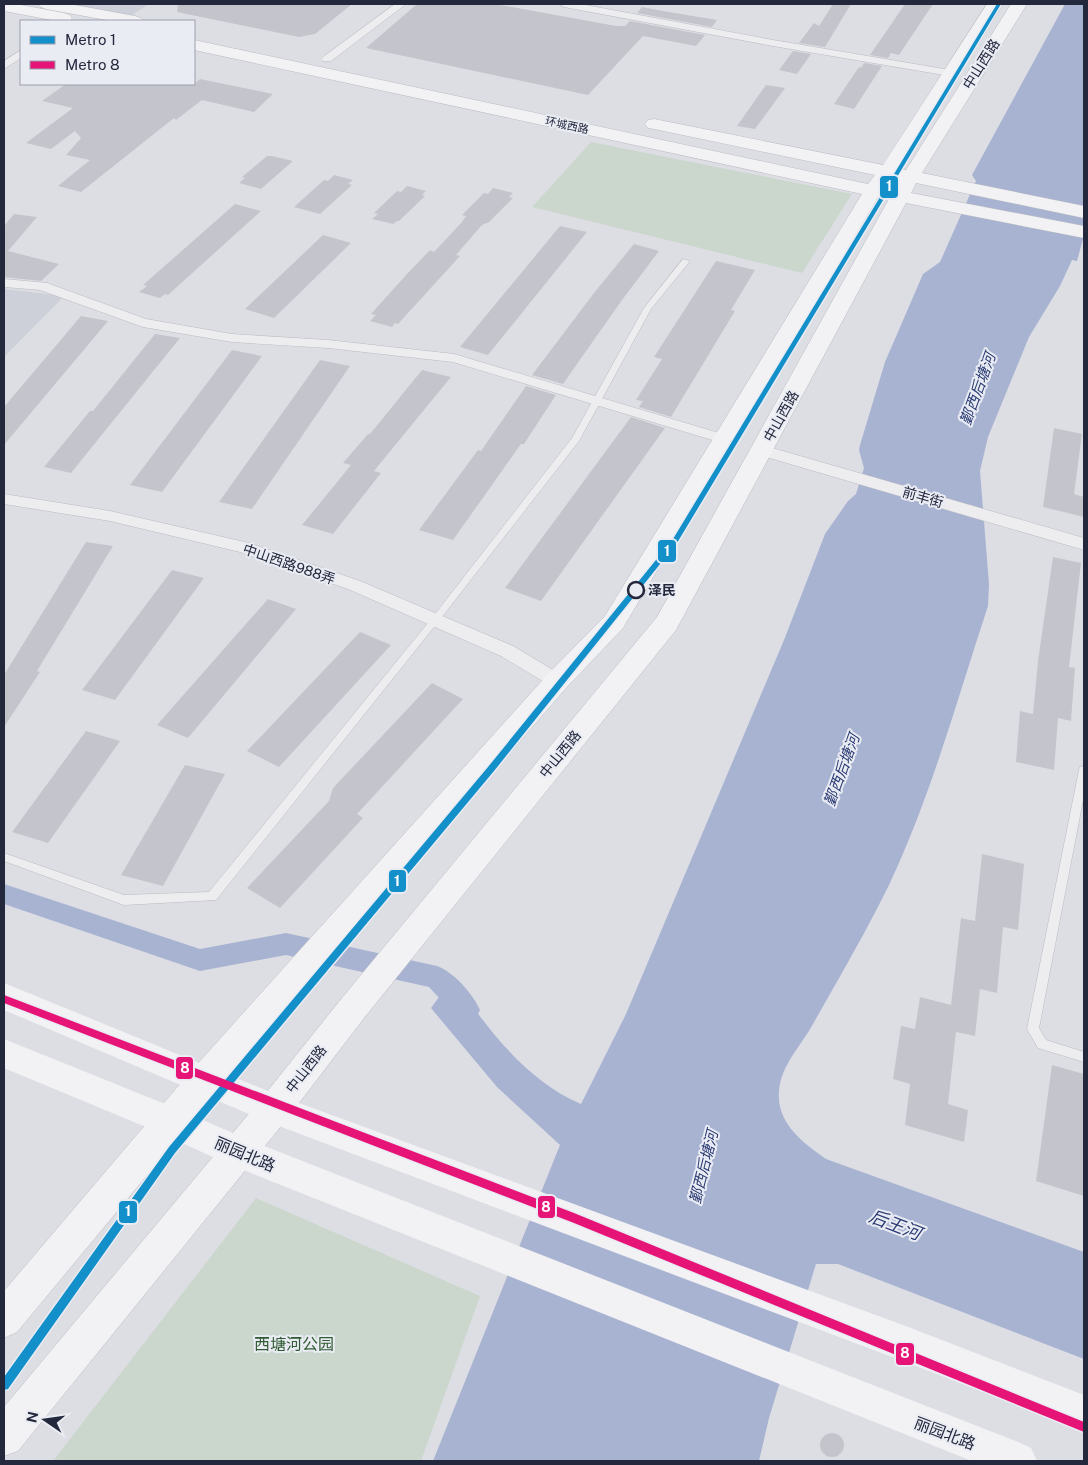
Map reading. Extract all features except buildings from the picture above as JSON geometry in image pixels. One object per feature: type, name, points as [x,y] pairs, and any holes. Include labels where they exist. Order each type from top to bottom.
[{"type":"main road","points":[[46,4],[130,20]]},
{"type":"main road","name":"中山西路","points":[[4,1319],[204,1080],[557,681],[614,622],[873,190],[888,171],[995,4]]},
{"type":"main road","name":"中山西路","points":[[4,1437],[274,1109],[353,1008],[667,623],[906,186],[1019,4]]},
{"type":"main road","points":[[4,6],[68,20]]},
{"type":"main road","points":[[195,33],[492,92]]},
{"type":"main road","name":"环城西路","points":[[195,45],[873,190],[940,184],[1084,212]]},
{"type":"main road","name":"环城西路","points":[[636,121],[888,171],[906,186],[941,205],[1084,232]]},
{"type":"main road","points":[[4,996],[274,1109],[904,1343],[1084,1413]]},
{"type":"main road","name":"丽园北路","points":[[4,1053],[169,1121],[238,1152],[1018,1461]]},
{"type":"street","points":[[322,58],[386,4]]},
{"type":"street","points":[[322,58],[401,4]]},
{"type":"street","points":[[564,4],[773,43],[950,73]]},
{"type":"street","points":[[4,66],[20,54]]},
{"type":"street","points":[[4,283],[42,286],[143,323],[224,336],[328,344],[454,358],[724,438]]},
{"type":"street","name":"前丰街","points":[[762,450],[1038,529],[1084,544]]},
{"type":"street","name":"中山西路988弄","points":[[4,499],[110,516],[243,548],[354,585],[507,651],[557,681]]},
{"type":"lane","points":[[4,857],[124,900],[212,897],[435,620],[576,438],[648,308],[686,261]]},
{"type":"lane","points":[[1084,770],[1033,1029],[1042,1044],[1084,1057]]},
{"type":"shaded area","points":[[67,4],[148,4],[131,16]]},
{"type":"shaded area","points":[[4,289],[64,296],[4,357]]},
{"type":"green space","points":[[591,142],[852,194],[802,273],[532,207]]},
{"type":"green space","name":"西塘河公园","points":[[256,1198],[480,1296],[421,1461],[53,1461]]},
{"type":"water","points":[[1065,4],[1084,4],[1084,235],[1077,261],[1072,260],[1060,286],[1029,337],[988,437],[980,471],[989,584],[988,606],[931,782],[904,851],[862,938],[813,1024],[787,1064],[779,1091],[779,1102],[786,1122],[793,1131],[800,1139],[826,1159],[1084,1252],[1084,1359],[838,1264],[816,1264],[769,1418],[759,1461],[433,1461],[560,1145],[497,1087],[431,1008],[453,978],[493,1033],[525,1067],[561,1094],[581,1104],[626,1014],[784,640],[825,534],[848,501],[856,494],[864,468],[859,450],[860,445],[885,362],[923,274],[940,262],[976,181],[972,175]]},
{"type":"waterway","points":[[4,894],[200,960],[286,944],[437,977],[467,1010]]},
{"type":"metro line","name":"1","points":[[4,1385],[172,1150],[491,769],[675,541],[999,4]]},
{"type":"metro line","name":"8","points":[[4,999],[574,1218],[1084,1427]]},
{"type":"place","name":"泽民","points":[[636,590]]},
{"type":"water label","name":"鄞西后塘河","points":[[978,389]]},
{"type":"water label","name":"鄞西后塘河","points":[[842,770]]},
{"type":"water label","name":"鄞西后塘河","points":[[704,1167]]},
{"type":"water label","name":"后王河","points":[[895,1225]]}]
